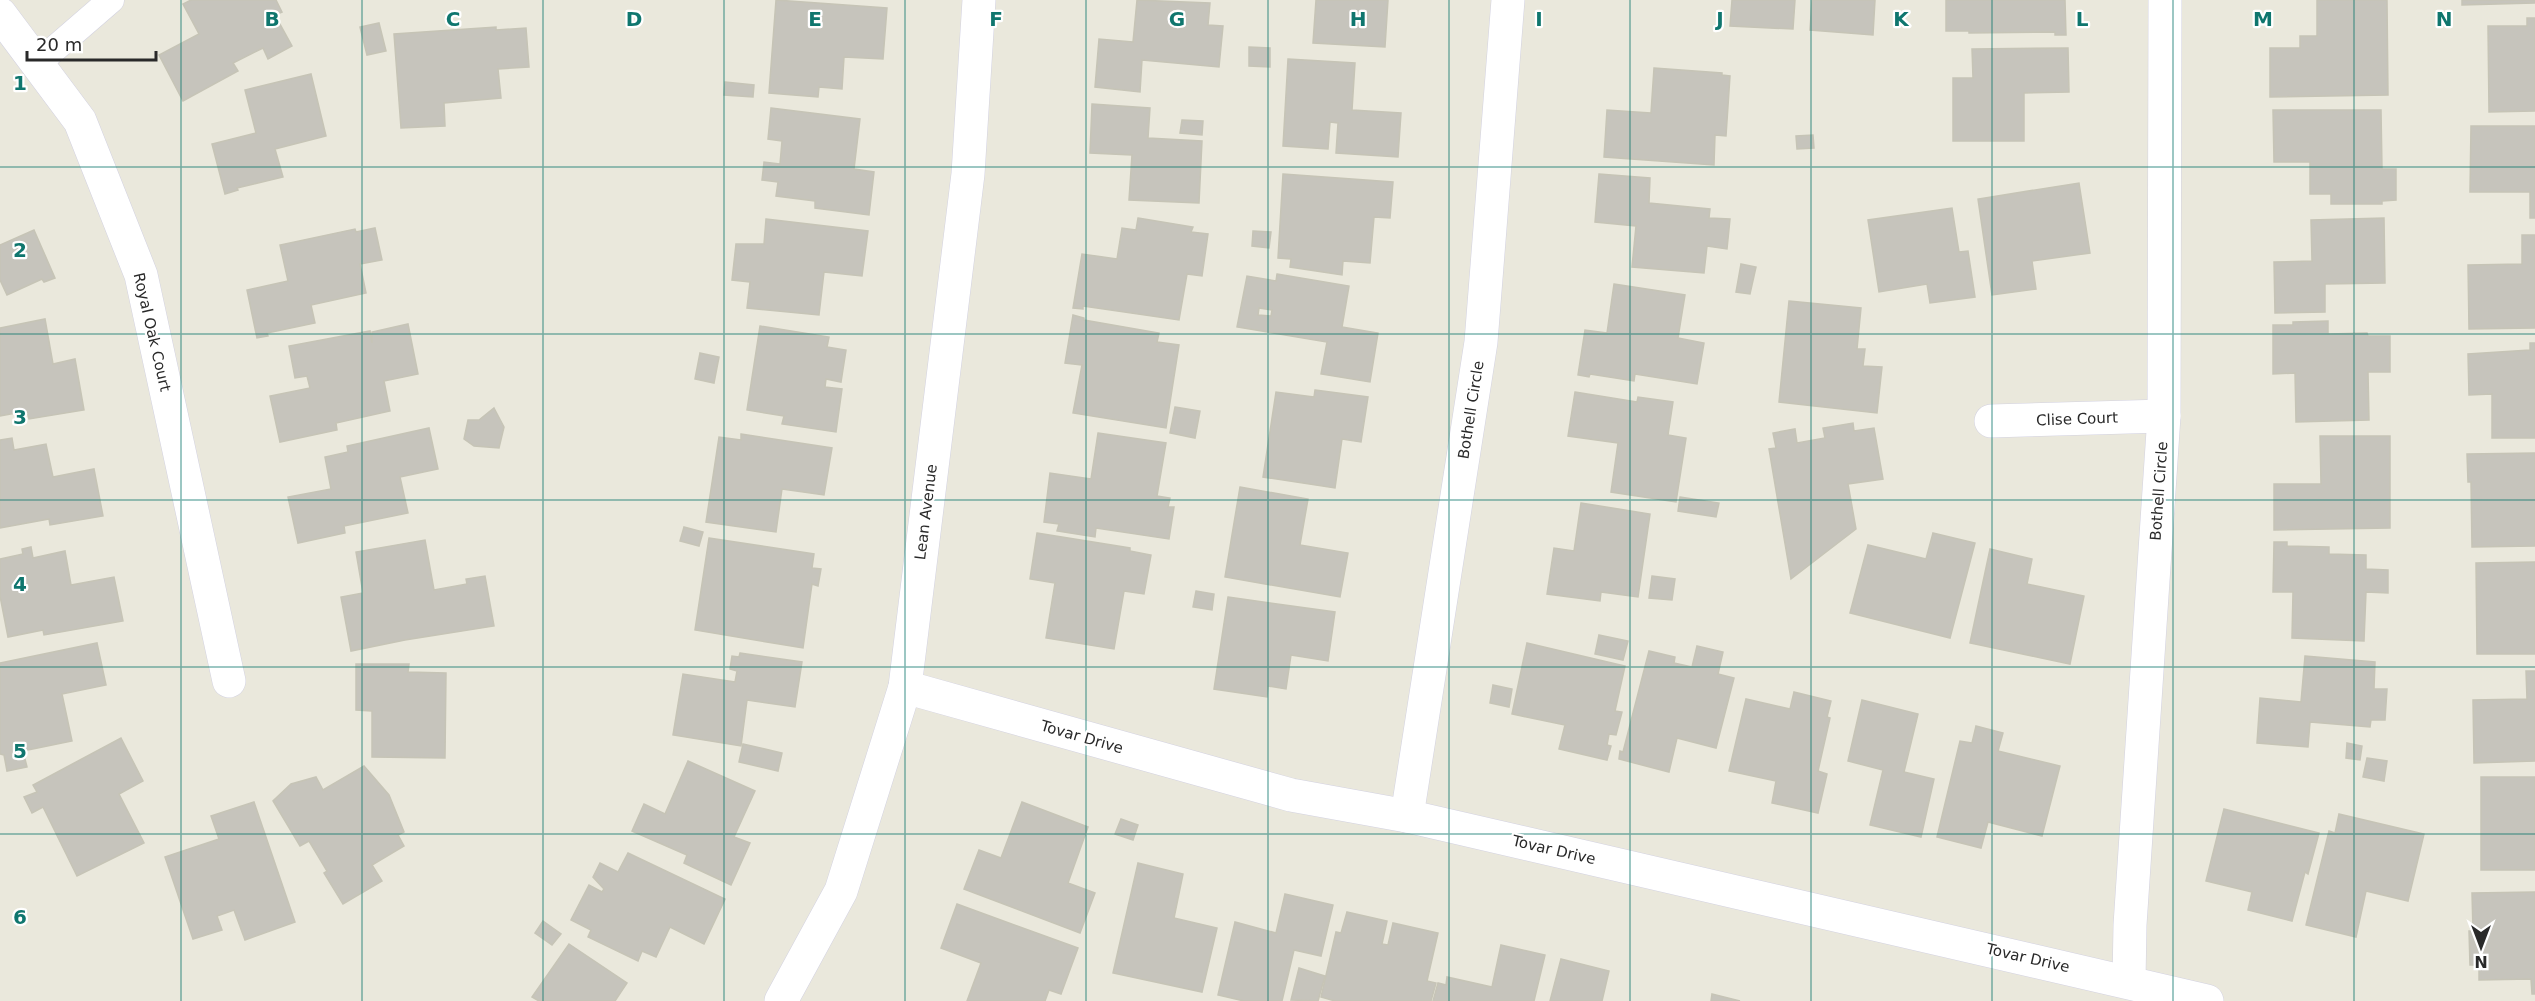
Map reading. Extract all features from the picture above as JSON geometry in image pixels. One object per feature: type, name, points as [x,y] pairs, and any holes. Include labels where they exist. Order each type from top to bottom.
[{"type":"street","name":"Lean Avenue","points":[[781,1001],[841,891],[905,687],[968,174],[979,0]]},
{"type":"street","name":"Bothell Circle","points":[[1407,816],[1481,342],[1508,0]]},
{"type":"street","name":"Bothell Circle","points":[[2129,981],[2130,925],[2164,416],[2165,0]]},
{"type":"street","name":"Royal Oak Court","points":[[0,14],[80,121],[141,275],[229,681]]},
{"type":"street","name":"Clise Court","points":[[1991,421],[2164,416]]},
{"type":"street","name":"Tovar Drive","points":[[905,687],[1291,795],[1407,816],[2129,981],[2207,1001]]},
{"type":"lane","points":[[37,64],[111,0]]},
{"type":"building","points":[[191,0],[276,0],[282,12],[275,15],[292,46],[268,59],[263,48],[233,63],[238,71],[183,101],[159,55],[199,34],[183,4]]},
{"type":"building","points":[[776,0],[887,8],[883,59],[844,57],[842,89],[819,87],[818,97],[769,93]]},
{"type":"building","points":[[1137,0],[1210,3],[1208,25],[1223,26],[1219,67],[1142,60],[1140,92],[1095,87],[1099,39],[1133,42]]},
{"type":"building","points":[[1316,0],[1388,0],[1385,47],[1313,43]]},
{"type":"building","points":[[1732,0],[1795,0],[1793,29],[1730,26]]},
{"type":"building","points":[[1812,0],[1875,0],[1873,35],[1810,30]]},
{"type":"building","points":[[1946,0],[2065,0],[2066,35],[2055,35],[2055,32],[1946,31]]},
{"type":"building","points":[[2317,0],[2387,0],[2388,95],[2270,97],[2270,48],[2300,48],[2300,36],[2317,36]]},
{"type":"building","points":[[2462,0],[2535,0],[2535,3],[2462,5]]},
{"type":"building","points":[[2527,18],[2535,18],[2535,111],[2489,112],[2488,26],[2527,26]]},
{"type":"building","points":[[379,23],[386,51],[367,55],[360,27]]},
{"type":"building","points":[[496,27],[496,30],[526,28],[529,67],[498,69],[501,98],[444,103],[445,126],[401,128],[394,34]]},
{"type":"building","points":[[1249,47],[1270,48],[1270,67],[1249,66]]},
{"type":"building","points":[[2068,48],[2069,92],[2024,93],[2024,141],[1953,141],[1953,78],[1973,78],[1972,49]]},
{"type":"building","points":[[1288,59],[1355,63],[1352,110],[1401,113],[1398,157],[1336,153],[1338,123],[1330,122],[1328,149],[1283,146]]},
{"type":"building","points":[[1654,68],[1722,73],[1722,75],[1730,76],[1726,136],[1715,135],[1714,165],[1604,157],[1607,110],[1651,113]]},
{"type":"building","points":[[311,74],[326,136],[275,149],[283,177],[237,188],[238,190],[225,194],[212,144],[256,133],[245,90]]},
{"type":"building","points":[[725,82],[754,85],[753,97],[724,95]]},
{"type":"building","points":[[1092,104],[1150,108],[1148,138],[1202,141],[1199,203],[1129,200],[1132,155],[1090,153]]},
{"type":"building","points":[[771,108],[860,119],[854,169],[874,172],[869,215],[815,208],[815,201],[776,196],[778,182],[762,180],[764,162],[780,164],[782,141],[768,139]]},
{"type":"building","points":[[2273,110],[2381,110],[2382,169],[2396,169],[2396,200],[2382,201],[2382,204],[2331,204],[2331,194],[2310,194],[2310,162],[2274,162]]},
{"type":"building","points":[[1182,120],[1203,121],[1202,135],[1180,133]]},
{"type":"building","points":[[2471,126],[2535,126],[2535,218],[2530,218],[2530,192],[2470,192]]},
{"type":"building","points":[[1813,135],[1814,148],[1797,149],[1796,136]]},
{"type":"building","points":[[1283,174],[1393,182],[1390,218],[1374,217],[1370,263],[1343,261],[1342,275],[1290,267],[1291,259],[1278,258]]},
{"type":"building","points":[[1599,174],[1650,178],[1649,203],[1710,209],[1709,218],[1730,219],[1727,249],[1707,246],[1704,273],[1632,267],[1636,226],[1595,222]]},
{"type":"building","points":[[2079,183],[2090,253],[2032,261],[2036,289],[1992,295],[1978,199]]},
{"type":"building","points":[[1952,208],[1959,252],[1968,251],[1975,297],[1930,303],[1927,284],[1879,292],[1868,220]]},
{"type":"building","points":[[1138,218],[1193,227],[1191,232],[1208,234],[1202,276],[1187,274],[1179,320],[1083,306],[1083,309],[1073,308],[1082,254],[1117,259],[1122,228],[1136,230]]},
{"type":"building","points":[[2384,218],[2385,283],[2325,284],[2325,312],[2275,313],[2274,262],[2312,261],[2311,220]]},
{"type":"building","points":[[766,219],[868,231],[862,276],[824,272],[819,315],[747,308],[750,282],[732,280],[736,244],[764,244]]},
{"type":"building","points":[[375,228],[382,260],[360,264],[366,293],[311,305],[315,323],[267,333],[268,336],[257,338],[247,290],[288,281],[280,245],[355,229],[356,232]]},
{"type":"building","points":[[34,230],[55,278],[44,282],[42,279],[7,295],[0,280],[0,245]]},
{"type":"building","points":[[1253,231],[1271,232],[1269,248],[1252,246]]},
{"type":"building","points":[[2522,235],[2535,235],[2535,328],[2469,329],[2468,265],[2522,264]]},
{"type":"building","points":[[1741,264],[1756,267],[1750,294],[1736,292]]},
{"type":"building","points":[[1277,274],[1349,286],[1342,327],[1378,333],[1370,382],[1321,374],[1327,342],[1237,327],[1247,276],[1276,281]],"holes":[[[1259,308],[1272,310],[1271,316],[1258,315]]]},
{"type":"building","points":[[1614,284],[1685,295],[1678,338],[1704,343],[1697,384],[1635,374],[1634,381],[1590,374],[1589,377],[1578,375],[1585,330],[1607,333]]},
{"type":"building","points":[[1789,301],[1861,308],[1857,349],[1865,349],[1863,366],[1882,367],[1877,413],[1779,402]]},
{"type":"building","points":[[1073,315],[1084,318],[1084,320],[1159,333],[1157,342],[1179,345],[1166,428],[1073,413],[1082,365],[1065,363]]},
{"type":"building","points":[[45,319],[53,364],[75,359],[84,410],[29,419],[27,411],[0,416],[0,328]]},
{"type":"building","points":[[2328,321],[2328,334],[2367,333],[2368,336],[2390,336],[2390,372],[2368,372],[2369,420],[2296,422],[2295,373],[2273,374],[2273,325]]},
{"type":"building","points":[[408,324],[418,374],[384,381],[390,411],[336,423],[337,430],[280,442],[270,396],[310,388],[307,376],[295,378],[289,346],[370,331],[372,343],[372,332]]},
{"type":"building","points":[[760,326],[829,337],[827,347],[846,350],[841,382],[826,379],[825,387],[842,389],[836,432],[782,424],[784,416],[747,410]]},
{"type":"building","points":[[2530,343],[2535,343],[2535,438],[2492,438],[2492,394],[2469,395],[2468,354],[2530,350]]},
{"type":"building","points":[[700,353],[719,357],[714,383],[695,379]]},
{"type":"building","points":[[1315,390],[1368,397],[1361,442],[1342,439],[1335,488],[1263,477],[1276,392],[1314,397]]},
{"type":"building","points":[[1575,392],[1637,402],[1638,397],[1673,402],[1668,435],[1686,438],[1676,502],[1611,492],[1618,443],[1568,436]]},
{"type":"building","points":[[1175,407],[1200,411],[1195,438],[1170,433]]},
{"type":"building","points":[[494,408],[504,427],[499,448],[474,446],[464,439],[468,420],[479,420]]},
{"type":"building","points":[[1853,423],[1854,431],[1874,428],[1883,479],[1848,484],[1856,529],[1791,579],[1769,449],[1776,448],[1773,433],[1795,429],[1797,443],[1825,438],[1823,428]]},
{"type":"building","points":[[429,428],[438,469],[400,477],[408,513],[344,526],[345,533],[298,543],[288,497],[331,489],[325,457],[348,452],[347,446]]},
{"type":"building","points":[[1098,433],[1166,443],[1157,496],[1170,498],[1168,507],[1174,507],[1169,539],[1096,528],[1095,537],[1057,531],[1059,524],[1044,522],[1050,473],[1091,479]]},
{"type":"building","points":[[741,434],[832,448],[824,495],[782,489],[776,532],[706,522],[719,437],[741,440]]},
{"type":"building","points":[[2320,436],[2390,436],[2390,528],[2274,530],[2274,484],[2321,484]]},
{"type":"building","points":[[12,438],[14,450],[46,444],[53,477],[94,469],[103,516],[50,525],[49,519],[0,528],[0,440]]},
{"type":"building","points":[[2535,453],[2535,546],[2472,547],[2471,482],[2468,482],[2467,454]]},
{"type":"building","points":[[1240,487],[1308,499],[1300,545],[1348,553],[1340,597],[1225,577]]},
{"type":"building","points":[[1680,497],[1719,503],[1716,517],[1678,511]]},
{"type":"building","points":[[1581,503],[1650,514],[1638,597],[1601,592],[1600,601],[1547,594],[1554,548],[1574,551]]},
{"type":"building","points":[[684,527],[703,532],[699,546],[680,541]]},
{"type":"building","points":[[1037,533],[1130,548],[1130,551],[1151,555],[1144,594],[1124,591],[1114,649],[1046,638],[1055,583],[1030,579]]},
{"type":"building","points":[[1933,533],[1975,543],[1950,638],[1850,613],[1868,545],[1926,559]]},
{"type":"building","points":[[709,538],[814,554],[812,568],[821,569],[818,586],[812,584],[803,648],[695,630]]},
{"type":"building","points":[[425,540],[434,590],[467,584],[466,579],[485,576],[494,626],[351,651],[341,597],[363,593],[356,552]]},
{"type":"building","points":[[2274,542],[2287,542],[2287,546],[2329,547],[2329,554],[2366,555],[2366,569],[2388,570],[2388,593],[2366,592],[2364,641],[2292,638],[2293,592],[2273,592]]},
{"type":"building","points":[[31,547],[33,558],[65,551],[71,585],[114,577],[123,621],[44,635],[43,630],[8,637],[0,596],[0,559],[23,554],[22,549]]},
{"type":"building","points":[[1990,549],[2032,559],[2027,584],[2084,596],[2070,664],[1970,643]]},
{"type":"building","points":[[2535,562],[2535,654],[2477,654],[2476,563]]},
{"type":"building","points":[[1652,576],[1675,579],[1672,600],[1649,598]]},
{"type":"building","points":[[1196,591],[1214,594],[1212,610],[1193,607]]},
{"type":"building","points":[[1228,597],[1335,612],[1328,661],[1291,655],[1286,689],[1268,686],[1267,697],[1214,689]]},
{"type":"building","points":[[1599,635],[1628,641],[1623,660],[1595,654]]},
{"type":"building","points":[[97,643],[106,685],[62,694],[72,741],[23,751],[27,767],[7,771],[4,755],[0,754],[0,663]]},
{"type":"building","points":[[1527,643],[1625,666],[1615,711],[1622,712],[1616,735],[1609,734],[1607,745],[1611,746],[1607,760],[1559,749],[1565,725],[1512,714]]},
{"type":"building","points":[[1697,646],[1723,652],[1718,674],[1734,678],[1716,748],[1677,738],[1669,772],[1619,759],[1620,751],[1623,752],[1649,651],[1675,657],[1674,663],[1692,667]]},
{"type":"building","points":[[740,653],[802,662],[795,707],[747,700],[741,746],[673,735],[683,674],[735,682],[737,671],[730,669],[732,656],[739,657]]},
{"type":"building","points":[[2305,656],[2375,662],[2374,689],[2387,689],[2385,720],[2371,720],[2370,727],[2310,722],[2308,747],[2257,743],[2260,698],[2301,702]]},
{"type":"building","points":[[356,664],[409,664],[408,672],[446,673],[445,758],[372,757],[372,711],[356,710]]},
{"type":"building","points":[[2526,671],[2535,671],[2535,761],[2474,763],[2473,700],[2527,699]]},
{"type":"building","points":[[1493,685],[1512,689],[1509,707],[1490,703]]},
{"type":"building","points":[[1794,692],[1831,701],[1827,717],[1830,718],[1818,771],[1827,774],[1818,813],[1772,803],[1776,781],[1729,771],[1746,699],[1790,709]]},
{"type":"building","points":[[1862,700],[1918,714],[1904,772],[1934,779],[1921,837],[1870,825],[1883,770],[1848,761]]},
{"type":"building","points":[[1976,726],[2003,733],[1998,751],[2060,766],[2042,836],[1988,822],[1981,848],[1937,837],[1960,741],[1972,743]]},
{"type":"building","points":[[121,738],[143,781],[119,794],[144,843],[77,876],[43,807],[32,813],[24,797],[37,792],[33,785]]},
{"type":"building","points":[[2347,743],[2362,746],[2360,760],[2346,758]]},
{"type":"building","points":[[743,744],[782,753],[778,771],[739,762]]},
{"type":"building","points":[[2367,758],[2387,761],[2384,781],[2363,777]]},
{"type":"building","points":[[688,761],[755,791],[734,837],[750,843],[731,885],[684,863],[687,855],[632,831],[644,804],[665,814]]},
{"type":"building","points":[[364,766],[389,795],[404,832],[398,835],[404,846],[372,865],[382,881],[343,904],[324,873],[327,871],[309,841],[300,846],[273,801],[291,784],[316,777],[323,790]]},
{"type":"building","points":[[2481,777],[2535,777],[2535,870],[2481,870]]},
{"type":"building","points":[[254,802],[295,922],[245,940],[234,910],[217,916],[222,930],[193,939],[165,857],[219,839],[211,816]]},
{"type":"building","points":[[1022,802],[1088,827],[1068,883],[1095,893],[1080,933],[964,889],[979,850],[1001,858]]},
{"type":"building","points":[[2224,809],[2319,833],[2308,874],[2305,872],[2292,921],[2248,910],[2252,892],[2206,881]]},
{"type":"building","points":[[2339,814],[2424,834],[2408,901],[2366,891],[2356,937],[2306,925],[2329,831],[2335,833]]},
{"type":"building","points":[[1121,819],[1138,825],[1133,840],[1115,834]]},
{"type":"building","points":[[628,853],[725,899],[704,944],[670,927],[656,957],[642,951],[638,961],[588,937],[591,930],[571,920],[589,885],[602,892],[604,889],[593,877],[600,863],[618,872]]},
{"type":"building","points":[[1138,863],[1183,874],[1174,918],[1217,928],[1202,992],[1113,973]]},
{"type":"building","points":[[2535,892],[2535,994],[2532,994],[2531,979],[2479,980],[2479,965],[2470,965],[2469,931],[2473,931],[2472,893]]},
{"type":"building","points":[[1285,894],[1333,905],[1321,956],[1294,950],[1282,1001],[1244,1001],[1218,995],[1235,922],[1276,933]]},
{"type":"building","points":[[957,904],[1078,948],[1061,994],[1049,990],[1045,1001],[967,1001],[981,963],[941,948]]},
{"type":"building","points":[[1347,912],[1387,921],[1382,944],[1388,945],[1393,923],[1438,933],[1427,981],[1436,983],[1431,1001],[1335,1001],[1321,997],[1336,932],[1341,933]]},
{"type":"building","points":[[543,921],[561,934],[552,945],[535,933]]},
{"type":"building","points":[[569,944],[627,983],[615,1001],[539,1001],[532,997]]},
{"type":"building","points":[[1501,945],[1545,955],[1534,1001],[1433,1001],[1438,983],[1446,985],[1447,977],[1492,987]]},
{"type":"building","points":[[1561,959],[1609,971],[1602,1001],[1550,1001]]},
{"type":"building","points":[[1299,968],[1325,976],[1318,1001],[1291,1000]]},
{"type":"building","points":[[1712,994],[1740,1001],[1711,1001]]}]
